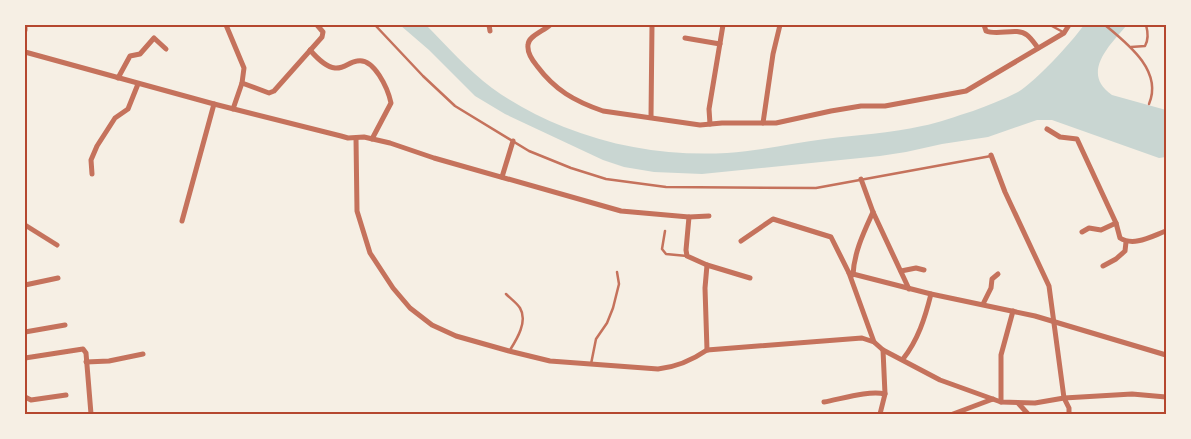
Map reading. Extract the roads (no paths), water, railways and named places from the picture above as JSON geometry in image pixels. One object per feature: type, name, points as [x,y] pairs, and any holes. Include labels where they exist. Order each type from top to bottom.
[{"type":"street","points":[[226,25],[244,68],[242,83],[233,109]]},
{"type":"street","points":[[242,83],[269,93],[274,92],[322,37],[324,32],[317,25]]},
{"type":"street","points":[[652,25],[652,117]]},
{"type":"street","points":[[710,124],[709,109],[724,25]]},
{"type":"street","points":[[763,123],[773,54],[780,25]]},
{"type":"street","points":[[984,25],[986,31],[991,33],[1021,32],[1027,34],[1038,48]]},
{"type":"street","points":[[547,26],[530,39],[528,45],[530,56],[549,82],[565,94],[602,111],[632,117],[652,117],[700,125],[776,123],[856,107],[886,106],[966,91],[1064,33],[1069,25]]},
{"type":"street","points":[[118,78],[130,56],[140,54],[154,38],[166,49]]},
{"type":"street","points":[[685,38],[720,44]]},
{"type":"street","points":[[310,50],[320,60],[333,68],[342,68],[360,60],[367,61],[372,66],[388,92],[391,103],[372,139]]},
{"type":"street","points":[[25,52],[138,84],[348,138],[372,139],[621,211],[689,217],[709,216]]},
{"type":"street","points":[[92,174],[91,160],[98,146],[116,118],[128,109],[138,84]]},
{"type":"street","points":[[182,221],[214,104]]},
{"type":"street","points":[[1047,129],[1060,137],[1077,139],[1116,223],[1120,238],[1126,242],[1135,242],[1166,231]]},
{"type":"street","points":[[356,138],[357,211],[370,253],[384,275],[410,308],[432,325],[466,340],[550,361],[642,368],[671,367],[691,360],[707,350],[856,337],[874,342],[884,350],[940,380],[1001,402],[1018,404],[1064,398],[1132,394],[1166,397]]},
{"type":"street","points":[[502,177],[513,141]]},
{"type":"street","points":[[991,155],[1005,192],[1049,286],[1064,398],[1069,408],[1069,414]]},
{"type":"street","points":[[861,179],[873,212],[909,289]]},
{"type":"street","points":[[851,274],[860,242],[873,212]]},
{"type":"street","points":[[689,217],[687,256],[707,265],[750,278]]},
{"type":"street","points":[[741,241],[773,219],[813,233],[831,237],[851,274],[874,342]]},
{"type":"street","points":[[1082,232],[1089,228],[1100,230],[1116,223]]},
{"type":"street","points":[[25,225],[57,245]]},
{"type":"street","points":[[1103,266],[1116,259],[1125,251],[1126,242]]},
{"type":"street","points":[[707,265],[704,288],[707,350]]},
{"type":"street","points":[[901,271],[916,268],[924,270]]},
{"type":"street","points":[[851,274],[909,289],[1055,321],[1166,355]]},
{"type":"street","points":[[983,304],[992,278],[998,274]]},
{"type":"street","points":[[25,285],[58,278]]},
{"type":"street","points":[[903,359],[913,346],[925,317],[931,294]]},
{"type":"street","points":[[1001,402],[1001,355],[1013,312]]},
{"type":"street","points":[[25,332],[65,325]]},
{"type":"street","points":[[25,358],[78,348],[83,349],[86,353],[91,414]]},
{"type":"street","points":[[880,414],[886,394],[884,350]]},
{"type":"street","points":[[86,362],[109,361],[143,354]]},
{"type":"street","points":[[824,402],[881,392],[886,394]]},
{"type":"street","points":[[25,397],[31,400],[66,395]]},
{"type":"street","points":[[954,414],[993,399]]},
{"type":"street","points":[[1018,404],[1028,414]]},
{"type":"lane","points":[[374,25],[455,106],[529,151],[571,168],[606,179],[666,187],[816,188],[991,155]]},
{"type":"lane","points":[[1050,25],[1064,33]]},
{"type":"lane","points":[[1105,25],[1136,52],[1152,77],[1154,86],[1149,104]]},
{"type":"lane","points":[[1130,47],[1145,46],[1148,34],[1146,25]]},
{"type":"lane","points":[[665,231],[662,249],[666,254],[687,256]]},
{"type":"lane","points":[[591,364],[596,339],[613,308],[619,284],[617,272]]},
{"type":"lane","points":[[506,294],[520,307],[522,314],[518,337],[509,351]]}]
